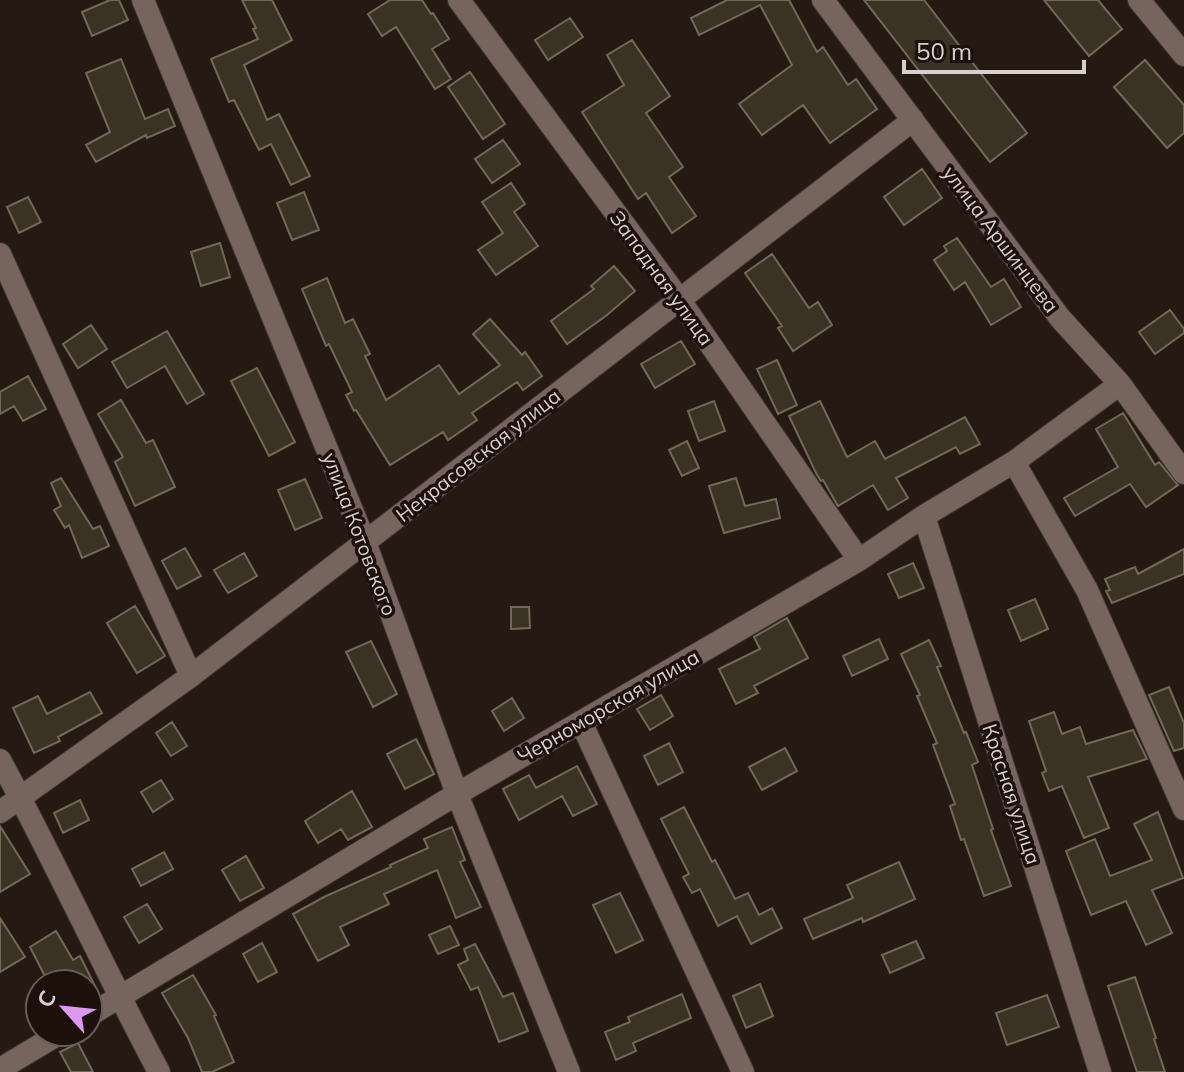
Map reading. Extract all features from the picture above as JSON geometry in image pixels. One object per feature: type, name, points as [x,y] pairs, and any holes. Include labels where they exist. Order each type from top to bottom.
[{"type":"street","name":"улица Котовского","points":[[143,0],[365,542],[457,794],[569,1072]]},
{"type":"street","name":"Западная улица","points":[[459,0],[679,299],[859,560]]},
{"type":"street","name":"улица Аршинцева","points":[[823,0],[1060,318],[1120,384],[1184,473]]},
{"type":"street","points":[[1139,0],[1184,55]]},
{"type":"street","name":"Некрасовская улица","points":[[0,812],[191,676],[913,120]]},
{"type":"street","points":[[0,254],[191,676]]},
{"type":"street","name":"Черноморская улица","points":[[104,1007],[457,794],[859,560],[924,516],[1014,462],[1120,384]]},
{"type":"street","points":[[1014,462],[1087,590],[1184,809]]},
{"type":"street","name":"Красная улица","points":[[924,516],[1100,1072]]},
{"type":"street","points":[[581,722],[743,1072]]},
{"type":"street","points":[[0,760],[159,1072]]},
{"type":"street","points":[[0,1069],[35,1048]]},
{"type":"building","points":[[110,0],[119,0],[128,20],[92,36],[82,12]]},
{"type":"building","points":[[242,0],[272,0],[292,40],[244,65],[267,120],[279,114],[310,176],[291,185],[271,144],[259,150],[234,100],[229,102],[211,59],[258,39]]},
{"type":"building","points":[[390,0],[422,0],[433,13],[449,39],[432,49],[451,79],[435,89],[396,27],[382,36],[368,14]]},
{"type":"building","points":[[727,0],[789,0],[817,52],[823,47],[848,85],[856,79],[877,109],[830,143],[803,105],[762,135],[739,104],[792,65],[760,5],[699,35],[691,18]]},
{"type":"building","points":[[864,0],[924,0],[1027,133],[990,162]]},
{"type":"building","points":[[1044,0],[1098,0],[1122,29],[1089,56]]},
{"type":"building","points":[[570,18],[583,37],[548,60],[535,40]]},
{"type":"building","points":[[632,40],[670,96],[646,113],[683,167],[669,177],[696,216],[672,233],[646,193],[638,199],[582,112],[624,85],[607,55]]},
{"type":"building","points":[[121,59],[145,119],[168,109],[175,126],[147,138],[146,135],[96,162],[86,145],[110,132],[86,73]]},
{"type":"building","points":[[1145,60],[1184,105],[1184,133],[1167,148],[1114,87]]},
{"type":"building","points":[[470,72],[505,124],[483,139],[448,87]]},
{"type":"building","points":[[503,140],[520,164],[492,183],[475,159]]},
{"type":"building","points":[[922,169],[942,198],[904,225],[884,197]]},
{"type":"building","points":[[511,183],[525,204],[514,212],[538,246],[496,275],[478,250],[503,233],[482,202]]},
{"type":"building","points":[[304,192],[319,230],[292,240],[277,203]]},
{"type":"building","points":[[28,197],[41,222],[19,233],[7,207]]},
{"type":"building","points":[[957,238],[991,287],[1004,279],[1021,307],[991,325],[965,282],[954,290],[934,260],[947,251],[944,246]]},
{"type":"building","points":[[220,243],[230,277],[201,286],[191,252]]},
{"type":"building","points":[[772,254],[809,308],[818,302],[832,325],[793,351],[778,328],[782,326],[745,273]]},
{"type":"building","points":[[614,266],[635,291],[567,344],[551,321],[594,289],[591,286]]},
{"type":"building","points":[[327,278],[345,323],[353,319],[370,354],[365,356],[386,400],[439,365],[459,394],[500,365],[473,334],[490,319],[522,355],[525,352],[542,376],[523,390],[517,382],[472,413],[477,420],[448,440],[443,432],[390,465],[346,395],[352,392],[329,344],[326,346],[302,289]]},
{"type":"building","points":[[1170,310],[1184,333],[1155,354],[1139,332]]},
{"type":"building","points":[[91,325],[107,349],[78,368],[63,344]]},
{"type":"building","points":[[167,331],[204,394],[187,404],[165,366],[127,388],[112,362]]},
{"type":"building","points":[[681,341],[695,364],[655,388],[641,364]]},
{"type":"building","points":[[777,360],[797,405],[778,414],[757,369]]},
{"type":"building","points":[[257,368],[295,442],[269,456],[231,381]]},
{"type":"building","points":[[28,376],[46,409],[23,421],[14,406],[0,414],[0,392]]},
{"type":"building","points":[[121,400],[146,443],[153,440],[175,487],[135,506],[115,462],[123,457],[98,414]]},
{"type":"building","points":[[714,401],[725,431],[699,441],[688,411]]},
{"type":"building","points":[[820,401],[847,457],[875,441],[885,459],[965,417],[980,444],[960,454],[956,447],[896,478],[908,498],[888,510],[873,485],[838,506],[816,473],[789,416]]},
{"type":"building","points":[[1123,413],[1155,465],[1159,462],[1178,485],[1146,507],[1130,484],[1075,516],[1064,498],[1118,467],[1096,429]]},
{"type":"building","points":[[687,441],[699,468],[682,476],[669,450]]},
{"type":"building","points":[[61,478],[93,529],[100,526],[109,546],[82,558],[69,525],[65,528],[54,510],[61,506],[51,483]]},
{"type":"building","points":[[736,478],[745,506],[776,499],[780,518],[724,533],[709,486]]},
{"type":"building","points":[[305,479],[322,518],[295,530],[278,490]]},
{"type":"building","points":[[185,548],[201,576],[177,589],[162,561]]},
{"type":"building","points":[[1184,549],[1184,574],[1112,603],[1105,579],[1135,567],[1138,574]]},
{"type":"building","points":[[244,553],[257,576],[228,593],[214,570]]},
{"type":"building","points":[[913,563],[924,588],[899,598],[888,574]]},
{"type":"building","points":[[1035,599],[1048,629],[1021,641],[1008,610]]},
{"type":"building","points":[[135,606],[165,656],[137,673],[107,623]]},
{"type":"building","points":[[511,607],[529,607],[530,628],[511,629]]},
{"type":"building","points":[[787,618],[808,658],[754,686],[758,693],[736,704],[719,669],[760,649],[754,637]]},
{"type":"building","points":[[879,639],[888,659],[852,676],[843,656]]},
{"type":"building","points":[[929,640],[941,666],[937,667],[978,762],[972,765],[1011,886],[984,896],[950,806],[955,804],[933,745],[937,743],[901,654]]},
{"type":"building","points":[[371,641],[397,694],[373,707],[346,652]]},
{"type":"building","points":[[1169,687],[1184,723],[1184,748],[1174,751],[1149,695]]},
{"type":"building","points":[[90,692],[102,713],[58,737],[60,741],[34,753],[13,708],[38,696],[47,714]]},
{"type":"building","points":[[661,695],[673,716],[650,730],[637,709]]},
{"type":"building","points":[[512,698],[524,718],[504,731],[492,711]]},
{"type":"building","points":[[1054,712],[1062,734],[1080,727],[1086,744],[1133,730],[1147,759],[1088,777],[1109,828],[1084,838],[1062,786],[1049,791],[1042,773],[1046,771],[1029,721]]},
{"type":"building","points":[[172,722],[187,746],[171,756],[156,733]]},
{"type":"building","points":[[416,739],[434,774],[405,789],[387,754]]},
{"type":"building","points":[[669,743],[683,772],[658,785],[644,756]]},
{"type":"building","points":[[785,748],[797,771],[762,790],[749,767]]},
{"type":"building","points":[[577,766],[597,804],[573,816],[562,796],[519,820],[503,789],[529,775],[536,788]]},
{"type":"building","points":[[161,780],[173,799],[153,812],[141,792]]},
{"type":"building","points":[[352,791],[372,827],[348,840],[341,829],[318,843],[305,821]]},
{"type":"building","points":[[80,800],[89,820],[63,833],[54,813]]},
{"type":"building","points":[[684,807],[735,899],[748,893],[759,915],[772,908],[782,928],[751,944],[737,916],[718,926],[700,889],[692,893],[683,877],[689,874],[661,819]]},
{"type":"building","points":[[1158,812],[1183,878],[1152,890],[1172,933],[1146,945],[1126,901],[1091,915],[1066,851],[1095,839],[1110,876],[1152,860],[1134,824]]},
{"type":"building","points":[[0,826],[30,874],[0,892]]},
{"type":"building","points":[[452,827],[465,860],[460,862],[481,907],[456,918],[437,870],[384,894],[389,904],[340,927],[349,945],[318,961],[293,914],[428,848],[424,839]]},
{"type":"building","points":[[164,852],[173,869],[141,886],[132,869]]},
{"type":"building","points":[[246,856],[264,888],[240,901],[222,870]]},
{"type":"building","points":[[899,862],[915,899],[863,922],[862,918],[813,939],[804,919],[853,898],[847,885]]},
{"type":"building","points":[[620,893],[643,940],[616,953],[593,905]]},
{"type":"building","points":[[147,904],[162,929],[139,943],[124,917]]},
{"type":"building","points":[[0,918],[25,957],[0,972]]},
{"type":"building","points":[[450,926],[459,945],[438,954],[429,935]]},
{"type":"building","points":[[56,931],[73,960],[80,956],[86,968],[41,968],[30,947]]},
{"type":"building","points":[[916,941],[924,958],[890,973],[882,955]]},
{"type":"building","points":[[262,943],[277,972],[258,982],[243,954]]},
{"type":"building","points":[[475,944],[503,997],[513,993],[528,1031],[499,1042],[478,987],[471,990],[458,965],[468,960],[464,949]]},
{"type":"building","points":[[193,975],[216,1015],[234,1062],[212,1072],[202,1072],[188,1038],[162,993]]},
{"type":"building","points":[[1135,977],[1165,1072],[1137,1072],[1108,986]]},
{"type":"building","points":[[760,984],[773,1016],[746,1028],[733,996]]},
{"type":"building","points":[[682,994],[691,1018],[633,1043],[636,1051],[616,1060],[605,1032],[630,1022],[628,1017]]},
{"type":"building","points":[[1047,995],[1059,1027],[1007,1045],[996,1013]]},
{"type":"building","points":[[68,1048],[81,1048],[93,1072],[71,1072],[60,1052]]}]
